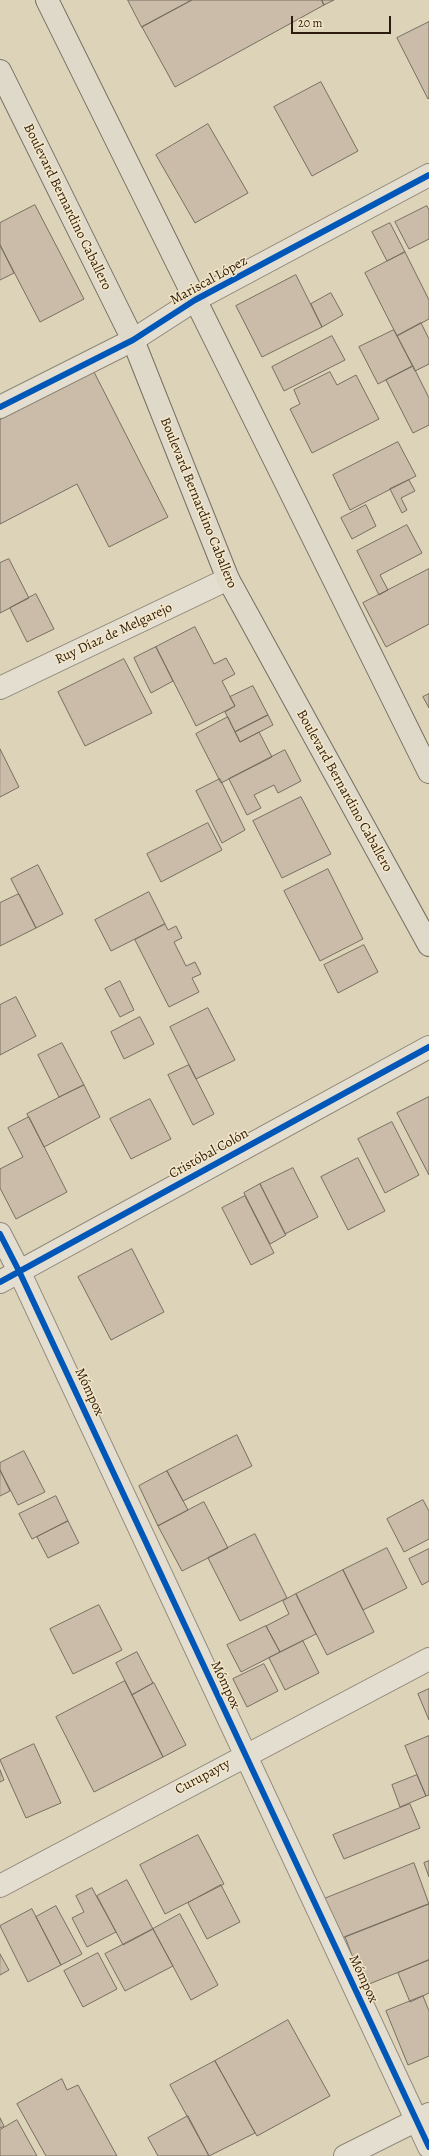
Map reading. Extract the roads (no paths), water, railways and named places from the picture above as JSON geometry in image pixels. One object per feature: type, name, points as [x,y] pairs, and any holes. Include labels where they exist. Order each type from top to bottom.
[{"type":"main road","points":[[47,0],[429,772]]},
{"type":"main road","name":"Boulevard Bernardino Caballero","points":[[0,71],[133,340],[228,579],[429,945]]},
{"type":"street","name":"Mariscal López","points":[[0,407],[133,340],[195,300],[429,175]]},
{"type":"street","name":"Ruy Díaz de Melgarejo","points":[[0,688],[228,579]]},
{"type":"street","name":"Cristóbal Colón","points":[[0,1282],[429,1047]]},
{"type":"street","name":"Mómpox","points":[[0,1234],[19,1271],[245,1755],[423,2117],[429,2147]]},
{"type":"street","name":"Curupayty","points":[[0,1886],[245,1755],[429,1659]]},
{"type":"street","points":[[345,2156],[423,2117]]}]
